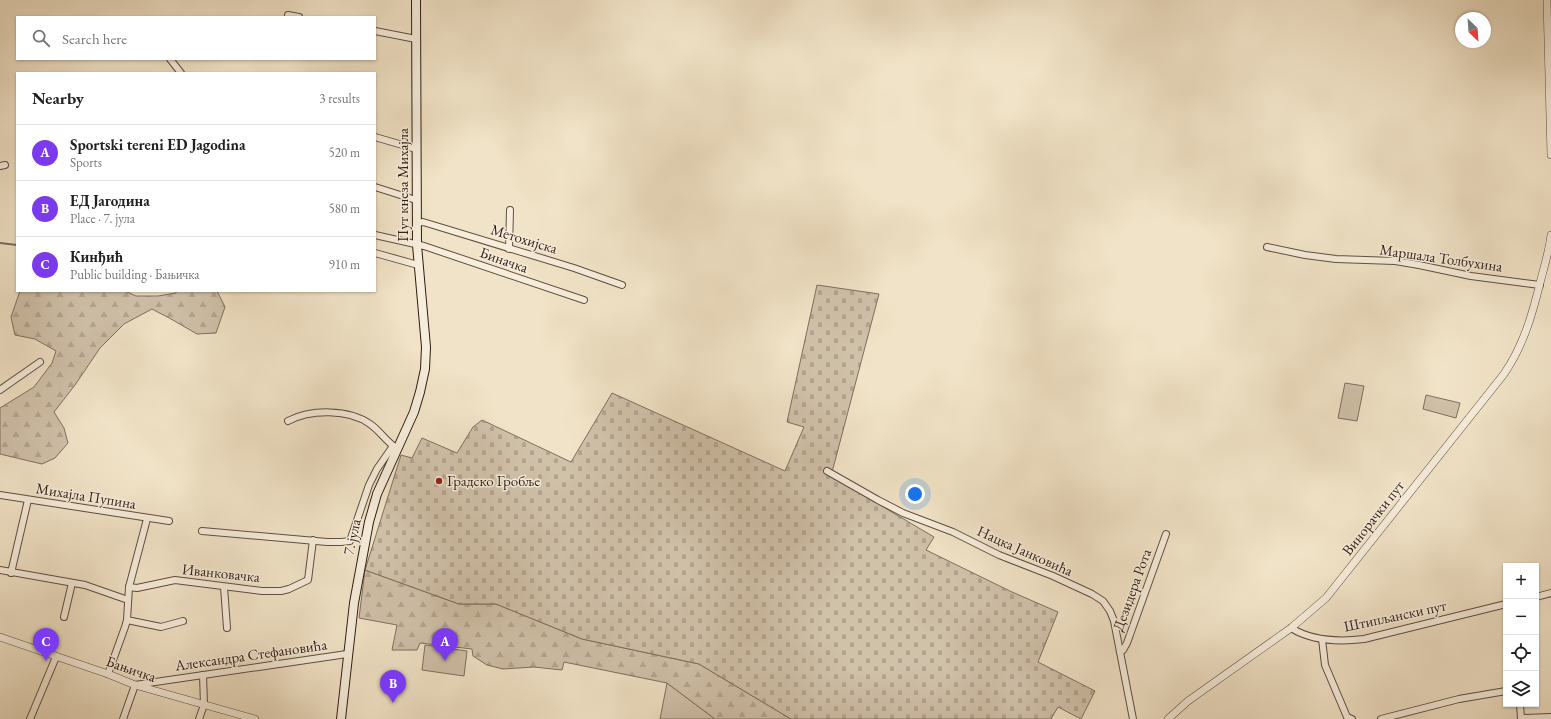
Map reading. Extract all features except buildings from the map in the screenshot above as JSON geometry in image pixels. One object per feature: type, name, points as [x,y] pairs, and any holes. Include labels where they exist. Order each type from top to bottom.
[{"type":"main road","name":"Пут кнеза Михајла","points":[[416,0],[417,245],[425,340],[425,370]]},
{"type":"main road","name":"7. јула","points":[[340,719],[356,587],[369,522],[377,494],[396,448],[417,404],[425,370]]},
{"type":"street","points":[[1548,0],[1551,155]]},
{"type":"street","points":[[288,15],[294,16]]},
{"type":"street","points":[[376,31],[416,39]]},
{"type":"street","points":[[171,60],[180,72]]},
{"type":"street","points":[[376,137],[416,149]]},
{"type":"street","points":[[376,187],[416,200]]},
{"type":"street","points":[[510,210],[510,249]]},
{"type":"street","name":"Метохијска","points":[[417,223],[423,222],[433,225],[574,268],[622,285]]},
{"type":"street","name":"Биначка","points":[[376,235],[417,245],[584,300]]},
{"type":"street","name":"Винорачки пут","points":[[1168,719],[1188,701],[1290,628],[1326,598],[1504,374],[1512,361],[1529,325],[1547,258],[1551,235]]},
{"type":"street","name":"Маршала Толбухина","points":[[1267,247],[1305,255],[1336,259],[1395,261],[1471,276],[1540,285]]},
{"type":"street","points":[[376,253],[418,265]]},
{"type":"street","points":[[0,390],[40,362]]},
{"type":"street","points":[[202,531],[341,542],[350,541],[369,485],[377,469],[396,448],[369,423],[351,415],[310,412],[288,421]]},
{"type":"street","name":"Нацка Јанковића","points":[[827,472],[903,513],[952,532],[999,555],[1053,576],[1103,601],[1110,611],[1114,621],[1126,676],[1133,719]]},
{"type":"street","name":"Михајла Пупина","points":[[0,495],[169,522]]},
{"type":"street","points":[[10,573],[28,500]]},
{"type":"street","points":[[108,674],[127,620],[129,588],[147,519]]},
{"type":"street","name":"Дезидера Рота","points":[[1120,652],[1127,643],[1166,534]]},
{"type":"street","name":"Иванковачка","points":[[129,588],[175,580],[262,591],[281,591],[289,589],[308,580],[313,540]]},
{"type":"street","points":[[0,570],[10,573],[85,585],[128,600]]},
{"type":"street","points":[[64,617],[72,583]]},
{"type":"street","points":[[224,587],[227,628]]},
{"type":"street","points":[[1539,596],[1551,593]]},
{"type":"street","name":"Штипљански пут","points":[[1290,628],[1300,634],[1322,639],[1350,641],[1364,639],[1503,605]]},
{"type":"street","points":[[127,620],[161,627],[183,621]]},
{"type":"street","name":"Бањичка","points":[[0,637],[108,674],[135,685],[255,719]]},
{"type":"street","points":[[1322,639],[1325,665],[1347,717],[1352,719]]},
{"type":"street","name":"Александра Стефановића","points":[[135,685],[347,654]]},
{"type":"street","points":[[30,719],[56,657]]},
{"type":"street","points":[[199,719],[204,705],[203,674]]},
{"type":"street","points":[[123,719],[135,685]]},
{"type":"street","points":[[1381,719],[1459,699],[1503,692]]},
{"type":"street","points":[[1520,707],[1522,719],[1551,717]]},
{"type":"green space","points":[[817,285],[879,294],[831,476],[934,537],[926,550],[1012,592],[1058,612],[1038,662],[1095,691],[1081,719],[1058,707],[1051,719],[791,719],[699,664],[582,639],[496,604],[459,604],[365,570],[401,455],[412,458],[422,438],[457,453],[473,427],[482,420],[571,462],[612,393],[785,471],[804,427],[787,422]]},
{"type":"green space","points":[[20,292],[127,292],[136,296],[158,296],[176,292],[218,292],[225,307],[216,333],[197,334],[152,309],[124,324],[100,348],[75,385],[54,412],[64,428],[68,443],[55,458],[42,464],[0,454],[0,408],[34,387],[52,363],[56,351],[35,339],[15,335],[11,317]]},
{"type":"green space","points":[[1345,383],[1364,386],[1357,421],[1338,418]]},
{"type":"green space","points":[[1426,395],[1460,403],[1456,418],[1423,409]]},
{"type":"green space","points":[[365,570],[459,604],[496,604],[582,639],[699,664],[791,719],[715,719],[667,683],[564,662],[562,670],[534,667],[503,669],[487,665],[473,656],[472,649],[420,643],[417,650],[392,650],[397,625],[359,618]]},
{"type":"green space","points":[[425,645],[467,651],[464,676],[422,670]]},
{"type":"green space","points":[[667,683],[715,719],[660,719]]},
{"type":"waterway","points":[[0,243],[16,245]]},
{"type":"place","name":"Градско Гробље","points":[[439,481]]},
{"type":"place","name":"Кинђић","points":[[46,661]]},
{"type":"place","name":"Sportski tereni ED Jagodina","points":[[445,661]]},
{"type":"place","name":"ЕД Јагодина","points":[[393,703]]}]
